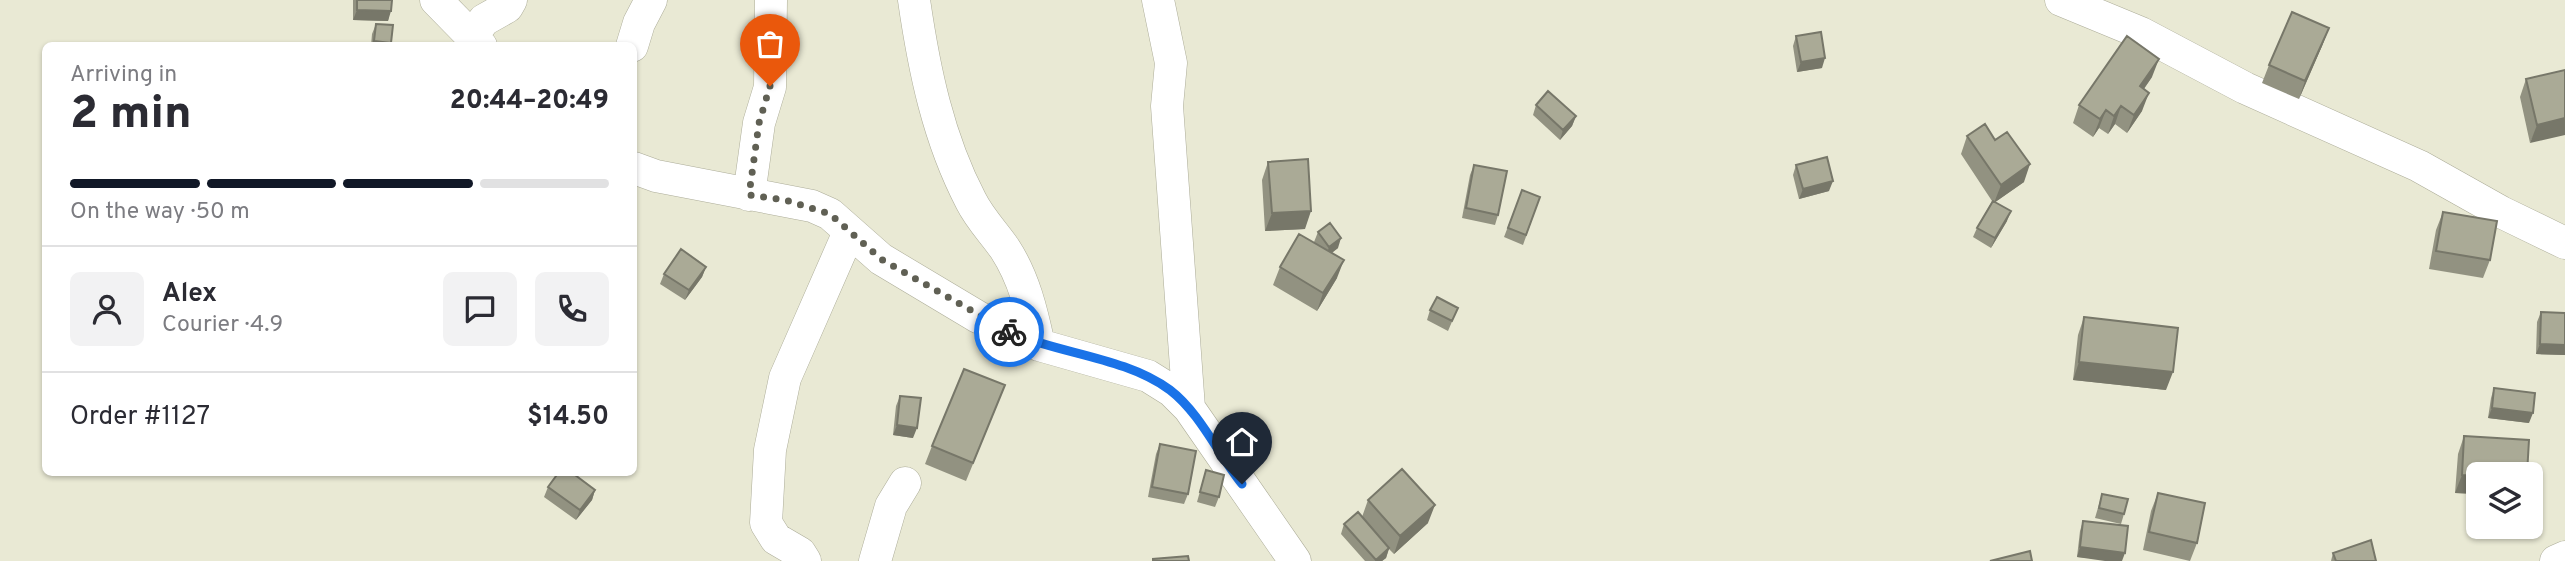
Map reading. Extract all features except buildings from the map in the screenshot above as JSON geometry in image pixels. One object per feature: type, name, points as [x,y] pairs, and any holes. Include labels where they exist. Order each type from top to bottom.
[{"type":"street","points":[[436,0],[476,41],[484,20],[507,6],[511,0]]},
{"type":"street","points":[[633,42],[639,23],[652,0]]},
{"type":"street","points":[[749,195],[759,123],[770,86],[771,0]]},
{"type":"street","points":[[914,0],[924,71],[943,132],[971,202],[1004,249],[1023,285],[1039,345]]},
{"type":"street","points":[[1158,0],[1171,64],[1167,106],[1189,408]]},
{"type":"street","points":[[2061,0],[2141,33],[2245,88],[2419,166],[2501,212],[2565,243]]},
{"type":"street","points":[[637,169],[656,176],[812,206],[830,214],[881,259],[978,317],[1039,345],[1148,376],[1172,391],[1189,408],[1295,561]]},
{"type":"street","points":[[805,561],[800,553],[776,540],[766,523],[770,450],[785,378],[849,232]]},
{"type":"street","points":[[876,561],[891,506],[905,482]]},
{"type":"street","points":[[2556,561],[2565,557]]},
{"type":"way so far","points":[[770,86],[759,123],[749,195],[812,206],[830,214],[881,259],[978,317],[1009,332]]},
{"type":"route","points":[[1009,332],[1039,345],[1148,376],[1172,391],[1189,408],[1220,457],[1242,484]]}]
